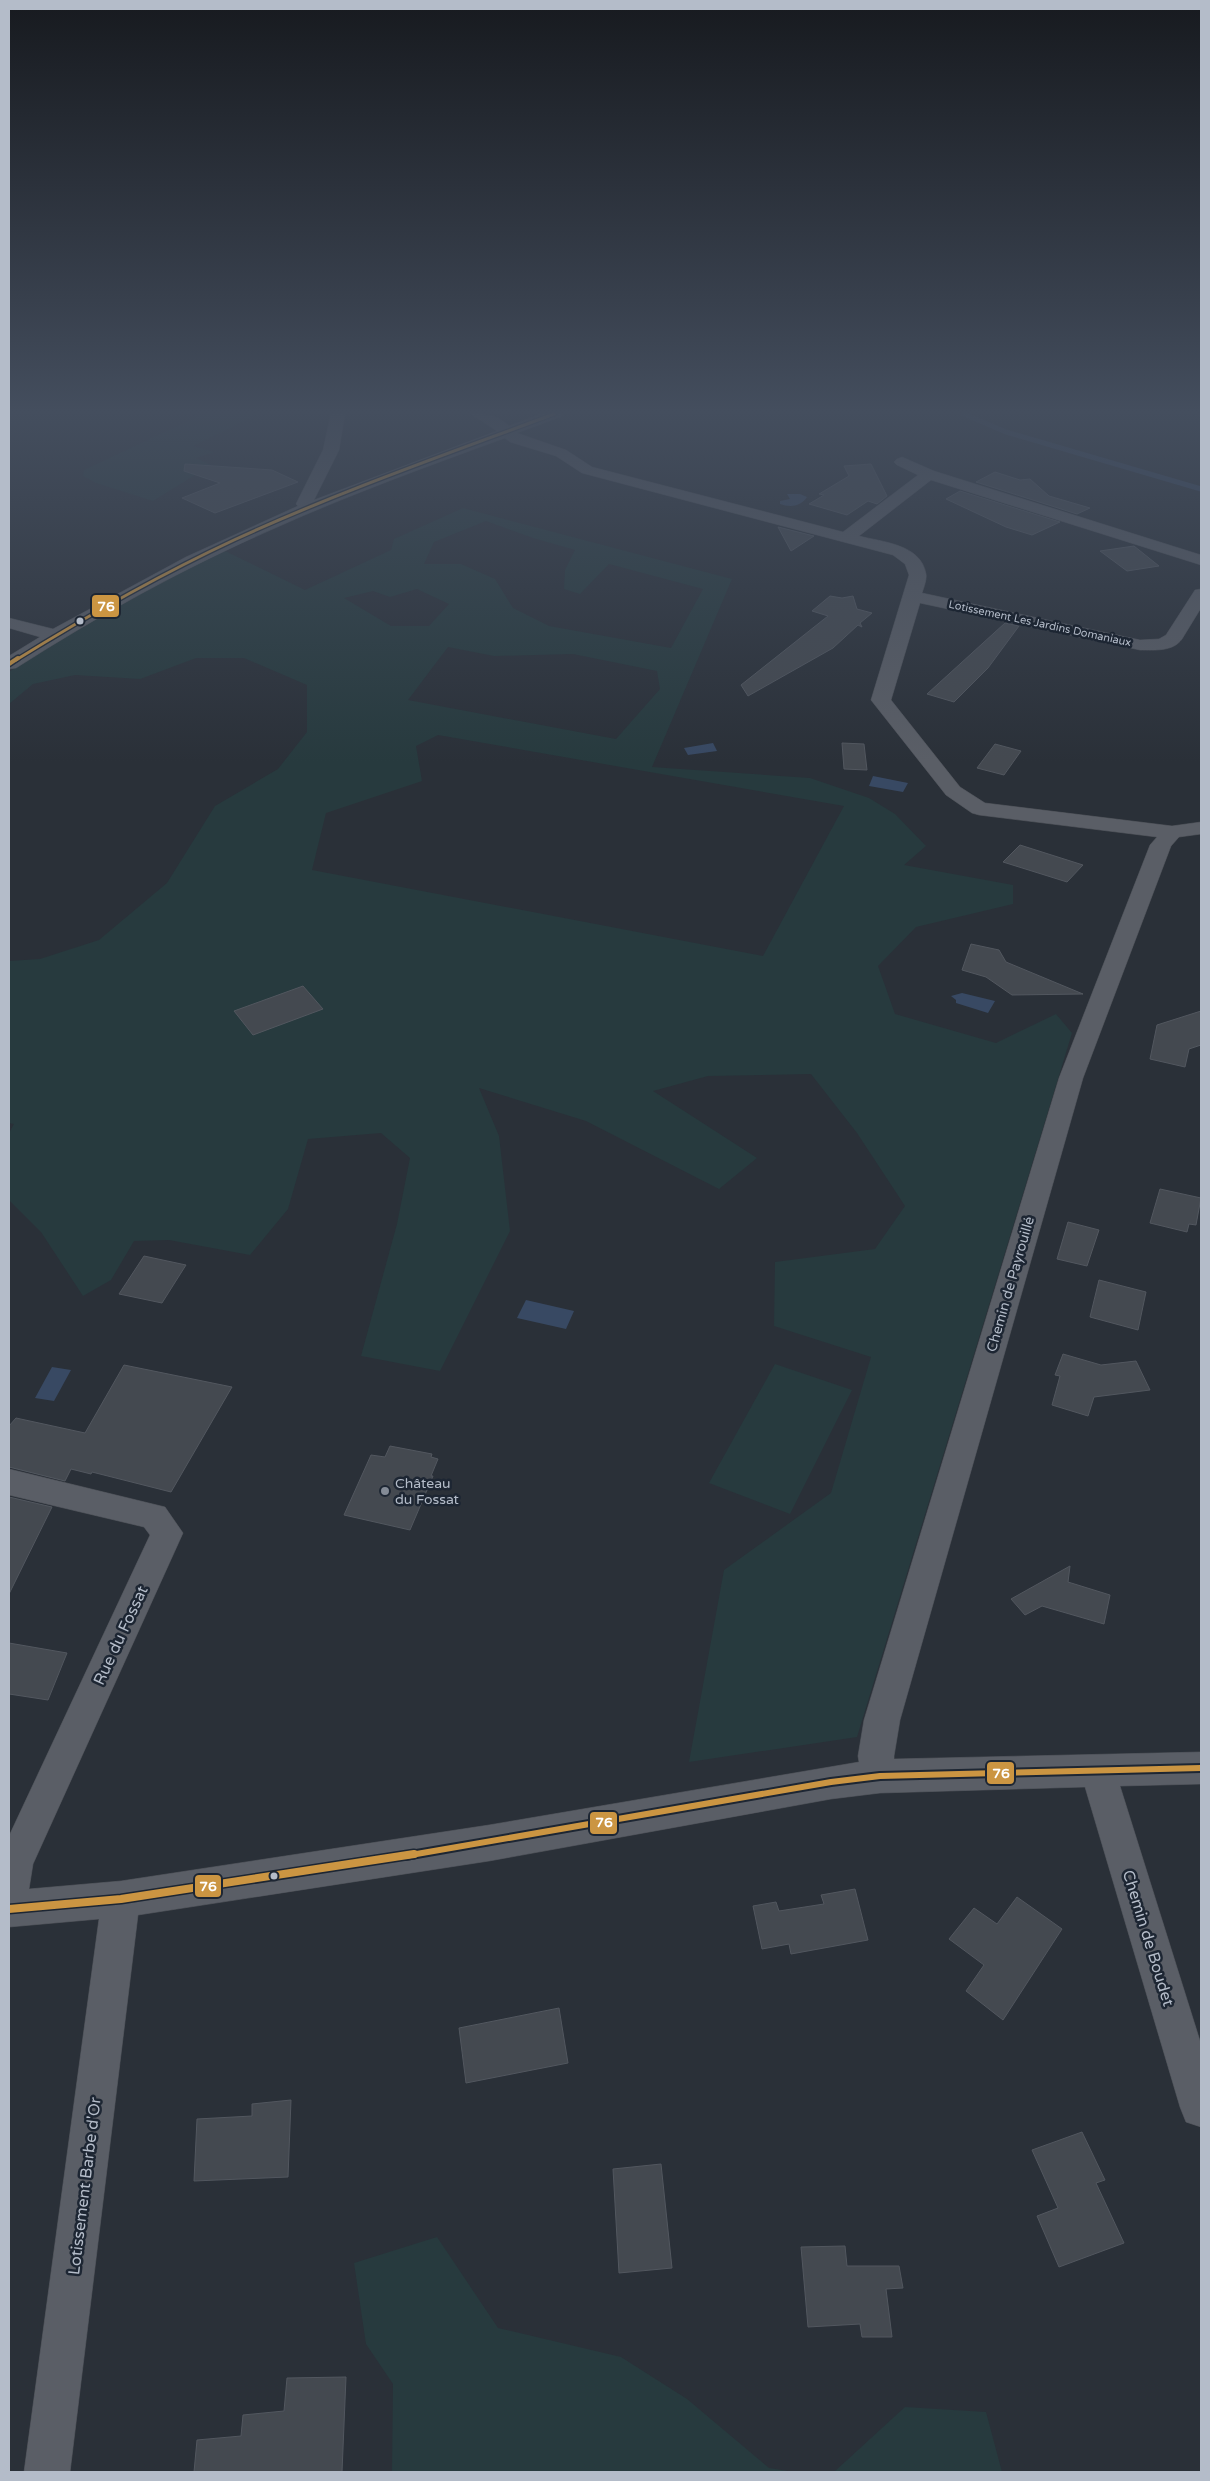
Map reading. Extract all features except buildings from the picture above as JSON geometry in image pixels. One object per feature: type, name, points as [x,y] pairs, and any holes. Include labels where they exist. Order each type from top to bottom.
[{"type":"street","points":[[9,664],[54,635],[224,546],[259,530]]},
{"type":"street","points":[[823,530],[900,551],[913,562],[918,575],[881,700],[953,791],[979,808],[1172,832],[1201,828]]},
{"type":"street","points":[[848,536],[856,530]]},
{"type":"street","points":[[1105,530],[1201,560]]},
{"type":"street","name":"Lotissement Les Jardins Domaniaux","points":[[913,596],[1140,645],[1162,644],[1172,639],[1201,594]]},
{"type":"street","points":[[9,623],[54,635]]},
{"type":"street","name":"Chemin de Payrouillé","points":[[880,1776],[876,1756],[882,1720],[1071,1078],[1161,845],[1172,832]]},
{"type":"street","name":"Rue du Fossat","points":[[9,1482],[154,1516],[167,1533],[15,1863],[9,1895]]},
{"type":"street","points":[[9,1909],[121,1899],[489,1843],[831,1782],[880,1776],[1201,1768]]},
{"type":"street","name":"Chemin de Boudet","points":[[1098,1770],[1109,1813],[1201,2107]]},
{"type":"street","name":"Lotissement Barbe d'Or","points":[[47,2472],[121,1899]]},
{"type":"green space","points":[[415,530],[464,530],[434,542],[424,564],[461,564],[495,579],[513,608],[549,626],[671,648],[703,589],[609,564],[580,594],[564,589],[565,570],[575,550],[510,530],[546,530],[732,579],[652,767],[810,778],[869,798],[895,814],[926,846],[904,865],[1013,885],[1013,904],[916,927],[878,966],[895,1014],[996,1043],[1056,1014],[1072,1033],[857,1737],[689,1762],[724,1570],[831,1493],[871,1357],[774,1326],[775,1262],[875,1249],[905,1206],[857,1133],[811,1074],[708,1076],[653,1091],[757,1158],[719,1189],[586,1121],[479,1088],[499,1136],[510,1231],[440,1371],[361,1356],[397,1224],[410,1158],[381,1133],[308,1139],[288,1209],[250,1255],[169,1240],[134,1241],[111,1280],[83,1296],[41,1232],[9,1200],[9,1133],[14,1124],[9,1123],[9,961],[40,959],[99,940],[167,883],[215,806],[278,769],[307,732],[307,685],[244,658],[196,658],[140,679],[75,675],[33,684],[9,704],[9,672],[73,627],[223,550],[305,590],[391,550],[394,539]],"holes":[[[417,589],[449,604],[429,626],[391,626],[344,598],[373,591],[390,597]],[[448,647],[494,656],[573,654],[657,671],[660,689],[616,739],[408,700]],[[438,735],[844,806],[763,956],[312,870],[326,813],[422,781],[416,746]]]},
{"type":"green space","points":[[775,1364],[852,1390],[790,1514],[709,1483]]},
{"type":"green space","points":[[437,2237],[498,2328],[621,2357],[687,2399],[769,2468],[794,2472],[392,2472],[393,2384],[366,2344],[354,2263]]},
{"type":"green space","points":[[905,2407],[986,2412],[1002,2472],[834,2472]]},
{"type":"water","points":[[713,743],[717,751],[688,755],[684,748]]},
{"type":"water","points":[[873,776],[908,783],[903,792],[869,786]]},
{"type":"water","points":[[962,993],[995,1001],[988,1013],[956,1003],[956,1000],[951,996]]},
{"type":"water","points":[[526,1300],[574,1311],[566,1329],[517,1318]]},
{"type":"water","points":[[52,1367],[71,1370],[54,1401],[35,1398]]},
{"type":"transit line","name":"76","points":[[9,664],[136,590],[201,556],[258,530]]},
{"type":"transit line","name":"76","points":[[9,1909],[121,1899],[489,1843],[831,1782],[880,1776],[1201,1768]]},
{"type":"place","name":"Château du Fossat","points":[[385,1491]]}]
